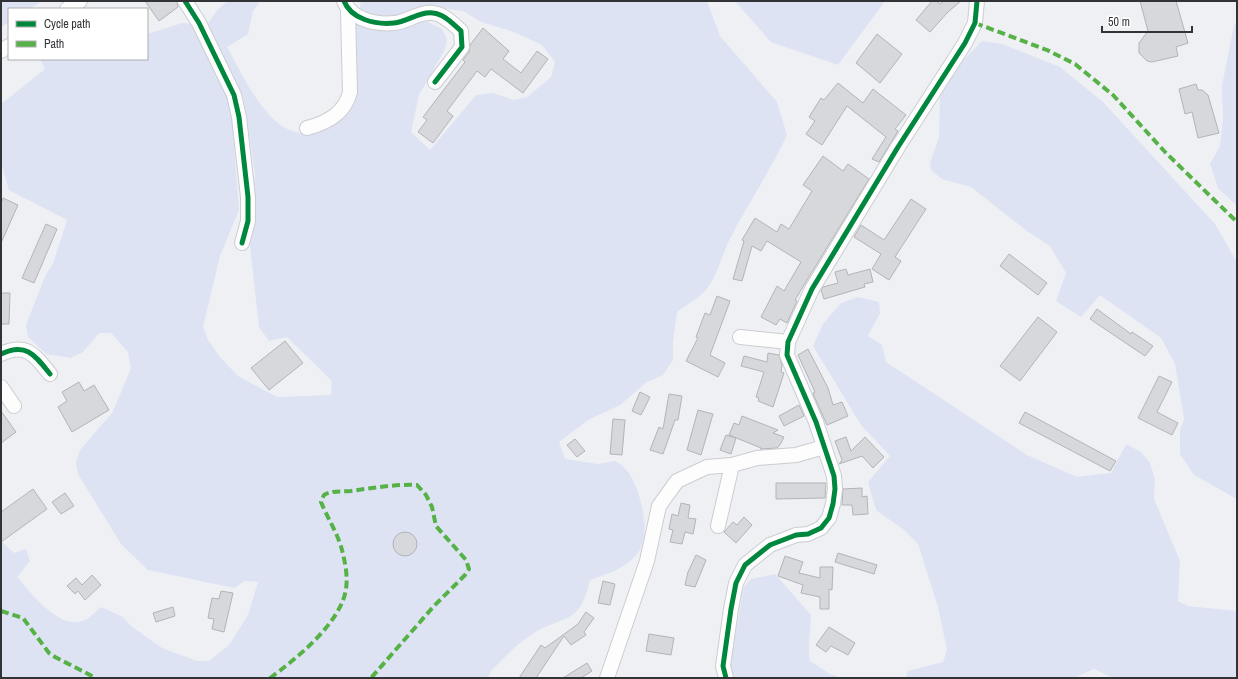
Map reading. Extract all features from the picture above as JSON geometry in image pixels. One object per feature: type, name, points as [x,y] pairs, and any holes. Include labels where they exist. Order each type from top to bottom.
[{"type":"street","points":[[69,8],[80,1]]},
{"type":"street","points":[[185,1],[199,23],[234,95],[239,117],[248,197],[248,221],[242,243]]},
{"type":"street","points":[[726,678],[723,666],[731,609],[736,583],[745,565],[770,545],[796,535],[808,534],[821,528],[829,518],[835,489],[834,476],[816,422],[787,355],[788,342],[812,289],[898,147],[965,43],[975,23],[977,1]]},
{"type":"street","points":[[345,4],[365,20],[394,24],[432,12],[444,16],[461,31],[462,47],[435,82]]},
{"type":"street","points":[[307,128],[321,124],[333,117],[348,103],[350,92],[345,4]]},
{"type":"street","points":[[740,337],[788,342]]},
{"type":"street","points":[[1,354],[10,350],[22,348],[31,353],[50,374]]},
{"type":"street","points":[[1,387],[14,406]]},
{"type":"street","points":[[607,678],[647,561],[659,506],[677,481],[707,467],[732,465],[757,458],[796,454],[824,447]]},
{"type":"street","points":[[718,526],[732,465]]},
{"type":"shaded area","points":[[1,1],[42,1],[32,8],[8,8],[8,23],[1,27]]},
{"type":"shaded area","points":[[228,1],[261,1],[253,11],[248,34],[227,47],[241,74],[260,104],[284,127],[298,133],[316,131],[342,116],[354,20],[424,20],[442,29],[447,39],[445,49],[419,95],[411,132],[430,150],[476,95],[493,93],[514,100],[527,97],[551,77],[555,62],[542,45],[514,32],[481,22],[463,11],[430,7],[392,18],[375,17],[359,12],[361,1],[707,1],[720,36],[777,102],[787,135],[735,229],[710,285],[700,296],[677,312],[673,342],[673,360],[663,375],[647,382],[620,405],[588,420],[559,442],[565,459],[598,464],[615,461],[628,471],[638,491],[641,502],[644,537],[641,547],[632,560],[626,564],[590,580],[581,606],[575,613],[543,628],[515,647],[491,671],[488,678],[1,678],[1,541],[14,553],[26,549],[30,561],[17,577],[48,610],[58,617],[67,621],[77,622],[87,619],[101,607],[123,617],[131,626],[162,648],[197,661],[209,661],[229,645],[248,615],[258,582],[245,581],[234,588],[148,570],[121,544],[78,474],[76,462],[80,450],[112,413],[131,369],[128,352],[111,333],[99,333],[83,352],[71,358],[46,354],[28,337],[26,325],[46,274],[53,264],[67,220],[9,190],[1,163],[1,104],[45,69],[40,60],[148,60],[148,34],[182,23],[194,24],[231,106],[239,210],[220,256],[203,327],[208,340],[220,357],[238,376],[277,397],[331,395],[332,381],[287,337],[269,341],[259,327],[250,246],[255,174],[243,96],[207,25],[218,9]]},
{"type":"shaded area","points":[[735,1],[885,1],[838,65],[771,42]]},
{"type":"shaded area","points":[[1237,23],[1237,206],[1218,188],[1210,164],[1220,146],[1223,119],[1222,86],[1234,25]]},
{"type":"shaded area","points":[[982,41],[1002,44],[1060,67],[1103,102],[1215,224],[1237,262],[1237,499],[1194,475],[1180,454],[1180,431],[1184,419],[1175,364],[1161,338],[1100,295],[1081,317],[1056,301],[1066,273],[1050,246],[1027,231],[971,187],[942,179],[931,170],[930,163],[939,137],[940,96],[957,67]]},
{"type":"shaded area","points":[[858,297],[879,302],[880,313],[868,336],[882,345],[886,362],[1027,455],[1077,477],[1111,473],[1126,444],[1141,452],[1150,463],[1155,479],[1154,499],[1180,561],[1178,601],[1188,606],[1237,611],[1237,678],[1113,678],[1094,669],[1074,678],[906,678],[908,671],[943,662],[947,650],[938,607],[918,544],[904,530],[876,510],[868,482],[890,456],[861,425],[813,346],[823,324],[841,303]]},
{"type":"shaded area","points":[[775,574],[811,615],[809,644],[810,661],[830,674],[843,678],[730,678],[729,669],[744,587],[751,579]]},
{"type":"building","points":[[145,1],[177,1],[178,7],[159,21]]},
{"type":"building","points":[[932,1],[936,1],[940,4],[944,1],[961,1],[948,12],[930,32],[916,20]]},
{"type":"building","points":[[1140,1],[1176,1],[1188,43],[1176,47],[1178,56],[1152,62],[1147,61],[1139,53],[1139,43],[1148,31]]},
{"type":"building","points":[[483,28],[509,51],[503,59],[521,73],[537,51],[548,59],[523,93],[491,69],[485,77],[477,71],[447,111],[453,116],[433,143],[418,132],[427,120],[423,117],[465,62],[463,60],[469,52],[470,45]]},
{"type":"building","points":[[877,34],[902,54],[880,83],[856,63]]},
{"type":"building","points":[[838,83],[863,103],[873,89],[906,115],[895,129],[898,131],[879,162],[872,159],[886,137],[847,106],[822,145],[806,134],[815,121],[809,117],[821,98],[824,100]]},
{"type":"building","points":[[1196,84],[1198,90],[1202,90],[1208,95],[1219,133],[1198,138],[1192,112],[1185,114],[1179,89]]},
{"type":"building","points":[[823,156],[843,171],[848,164],[869,179],[795,300],[797,301],[787,323],[780,319],[776,325],[761,317],[777,286],[784,291],[801,262],[767,241],[761,251],[752,246],[742,281],[733,279],[744,241],[742,240],[755,218],[777,232],[781,224],[789,229],[812,191],[803,185]]},
{"type":"building","points":[[3,198],[18,205],[1,243],[1,204]]},
{"type":"building","points":[[911,199],[926,209],[895,257],[901,261],[889,280],[872,269],[881,254],[854,237],[861,225],[884,240]]},
{"type":"building","points":[[46,224],[57,229],[34,283],[22,278]]},
{"type":"building","points":[[1009,254],[1047,283],[1038,295],[1000,266]]},
{"type":"building","points":[[846,269],[848,275],[870,269],[873,282],[864,284],[865,287],[824,299],[821,290],[823,287],[838,283],[835,272]]},
{"type":"building","points":[[1,293],[10,293],[9,324],[1,324]]},
{"type":"building","points":[[717,296],[730,301],[710,355],[725,363],[718,377],[686,361],[698,338],[696,337],[705,313],[710,315]]},
{"type":"building","points":[[1097,309],[1131,334],[1132,332],[1153,346],[1145,356],[1090,319]]},
{"type":"building","points":[[1038,317],[1057,332],[1020,381],[1000,366]]},
{"type":"building","points":[[285,341],[303,363],[269,390],[251,368]]},
{"type":"building","points":[[808,349],[828,388],[833,405],[842,402],[848,416],[827,425],[814,396],[813,393],[815,392],[798,355]]},
{"type":"building","points":[[768,353],[779,355],[782,365],[781,372],[784,373],[773,407],[758,401],[759,398],[756,397],[764,372],[741,366],[744,356],[767,362]]},
{"type":"building","points":[[1159,376],[1172,382],[1157,412],[1178,423],[1172,435],[1138,418]]},
{"type":"building","points":[[79,382],[84,391],[94,385],[109,410],[72,432],[58,407],[67,401],[62,392]]},
{"type":"building","points":[[640,392],[650,397],[641,415],[632,411]]},
{"type":"building","points":[[669,394],[682,396],[678,420],[675,420],[663,454],[650,450],[659,427],[663,429]]},
{"type":"building","points":[[799,405],[804,416],[784,426],[779,416]]},
{"type":"building","points":[[698,410],[713,414],[701,455],[687,450]]},
{"type":"building","points":[[1,411],[16,432],[1,443]]},
{"type":"building","points":[[1025,412],[1116,461],[1110,471],[1019,423]]},
{"type":"building","points":[[742,416],[778,430],[773,433],[784,437],[780,445],[777,448],[760,449],[761,448],[729,435],[734,423],[739,425]]},
{"type":"building","points":[[613,419],[625,420],[622,455],[610,454]]},
{"type":"building","points":[[726,435],[736,438],[731,454],[720,450]]},
{"type":"building","points":[[846,437],[851,451],[865,437],[884,457],[873,468],[862,456],[839,464],[842,460],[835,441]]},
{"type":"building","points":[[575,439],[585,451],[577,457],[567,445]]},
{"type":"building","points":[[776,483],[826,483],[825,498],[776,499]]},
{"type":"building","points":[[862,488],[862,497],[867,496],[868,514],[853,515],[852,505],[842,505],[843,489]]},
{"type":"building","points":[[33,489],[47,509],[1,542],[1,512]]},
{"type":"building","points":[[65,493],[74,506],[61,514],[52,502]]},
{"type":"building","points":[[681,503],[690,505],[688,518],[696,519],[693,534],[685,532],[682,544],[670,542],[673,530],[669,529],[672,514],[678,516]]},
{"type":"building","points":[[744,517],[752,525],[736,543],[724,532],[733,522],[737,525]]},
{"type":"building","points":[[405,532],[410,533],[416,539],[416,549],[410,555],[405,556],[400,555],[394,549],[393,544],[394,539],[400,533]]},
{"type":"building","points":[[838,553],[877,565],[874,574],[835,562]]},
{"type":"building","points":[[696,555],[706,560],[695,587],[685,585],[688,572]]},
{"type":"building","points":[[785,556],[803,562],[799,573],[820,578],[820,567],[833,567],[832,590],[829,589],[829,609],[820,609],[820,597],[801,593],[803,585],[778,576]]},
{"type":"building","points":[[92,575],[101,585],[85,600],[78,591],[75,594],[67,586],[76,578],[82,585]]},
{"type":"building","points":[[603,581],[615,584],[610,605],[598,603]]},
{"type":"building","points":[[221,591],[233,593],[224,632],[212,629],[214,619],[208,618],[212,598],[219,599]]},
{"type":"building","points":[[173,607],[175,616],[156,622],[153,613]]},
{"type":"building","points":[[586,612],[594,618],[584,632],[586,635],[571,645],[564,636],[536,678],[519,678],[541,645],[545,648],[578,624]]},
{"type":"building","points":[[829,627],[855,643],[848,655],[831,646],[826,652],[816,645]]},
{"type":"building","points":[[649,634],[674,638],[671,655],[646,651]]},
{"type":"building","points":[[587,663],[592,671],[581,678],[563,678]]},
{"type":"marked path","points":[[975,23],[1047,50],[1075,64],[1113,95],[1166,153],[1237,222]]},
{"type":"marked path","points":[[270,678],[292,661],[327,627],[336,615],[346,589],[345,564],[342,550],[321,502],[324,495],[334,492],[417,485],[426,495],[432,507],[436,526],[466,560],[469,569],[465,575],[434,606],[371,678]]},
{"type":"marked path","points":[[1,611],[23,618],[49,653],[96,678]]},
{"type":"cycle path","points":[[185,1],[199,23],[234,95],[239,117],[248,197],[248,221],[242,243]]},
{"type":"cycle path","points":[[344,1],[352,12],[364,20],[372,22],[394,23],[404,21],[418,15],[433,13],[445,17],[455,25],[461,31],[462,47],[435,82]]},
{"type":"cycle path","points":[[726,678],[723,666],[731,609],[736,583],[745,565],[770,545],[796,535],[808,534],[821,528],[829,518],[833,504],[835,489],[834,476],[816,422],[787,355],[788,342],[812,289],[898,147],[965,43],[975,23],[977,1]]},
{"type":"cycle path","points":[[1,354],[17,349],[29,352],[40,361],[50,374]]}]
